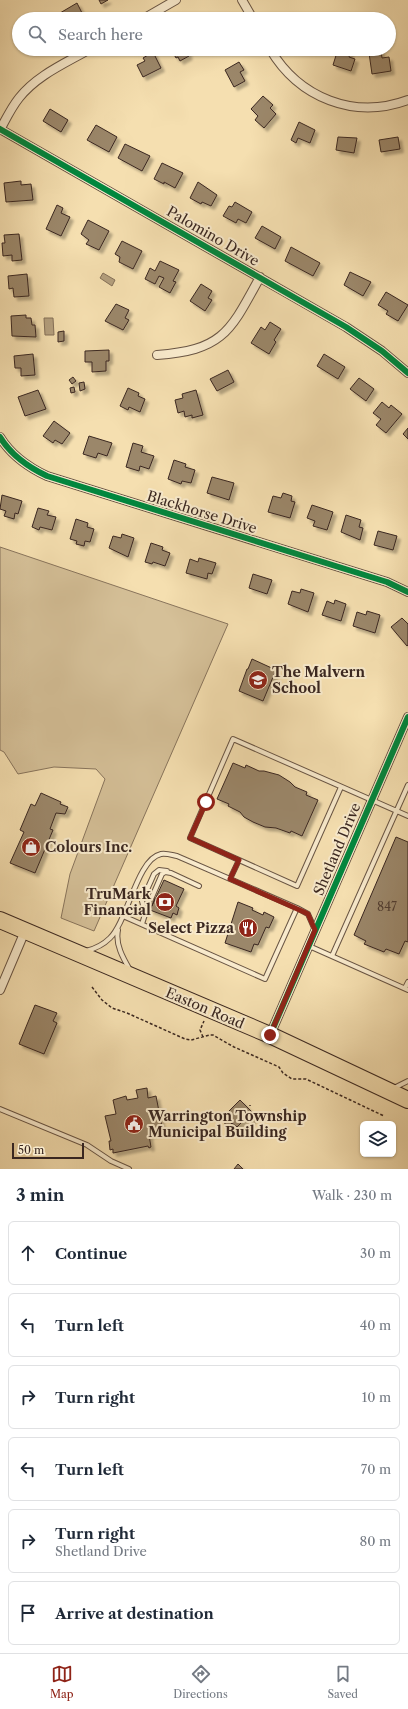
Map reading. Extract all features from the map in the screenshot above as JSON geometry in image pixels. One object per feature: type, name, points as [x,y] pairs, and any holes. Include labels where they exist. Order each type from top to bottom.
[{"type":"highway","name":"Easton Road","points":[[0,920],[270,1035],[408,1100]]},
{"type":"street","points":[[155,12],[176,0]]},
{"type":"street","points":[[242,0],[249,12]]},
{"type":"street","points":[[0,130],[20,97],[30,87],[40,78],[78,56]]},
{"type":"street","points":[[275,56],[284,70],[293,79],[316,95],[328,100],[346,105],[377,107],[392,105],[408,100]]},
{"type":"street","name":"Palomino Drive","points":[[0,130],[346,326],[382,351],[408,373]]},
{"type":"street","points":[[157,355],[179,353],[200,348],[221,336],[234,323],[260,276]]},
{"type":"street","name":"Blackhorse Drive","points":[[0,437],[12,452],[27,465],[47,476],[386,582],[408,592]]},
{"type":"street","name":"Shetland Drive","points":[[270,1035],[408,717]]},
{"type":"street","points":[[0,990],[26,931]]},
{"type":"lane","points":[[341,787],[297,886],[190,838],[233,739],[408,816]]},
{"type":"lane","points":[[332,956],[408,784]]},
{"type":"lane","points":[[134,977],[121,954],[117,932],[143,870],[153,858],[161,854],[176,856],[297,908],[308,914],[315,930]]},
{"type":"lane","points":[[230,879],[239,860]]},
{"type":"lane","points":[[145,913],[142,901],[154,874],[159,870],[199,886]]},
{"type":"lane","points":[[152,897],[162,874],[167,872]]},
{"type":"lane","points":[[142,924],[148,905]]},
{"type":"lane","points":[[123,916],[266,979],[297,908]]},
{"type":"lane","points":[[78,952],[93,949],[104,943],[110,938],[119,925]]},
{"type":"lane","points":[[309,946],[406,989],[408,982]]},
{"type":"lane","points":[[389,1091],[408,1081]]},
{"type":"lane","points":[[0,1109],[87,1145],[111,1161],[129,1169]]},
{"type":"path","points":[[92,987],[102,1000],[112,1008],[127,1013],[188,1040],[213,1035],[234,1047],[279,1067],[283,1073],[292,1079],[306,1079],[384,1116]]},
{"type":"path","points":[[203,1037],[200,1030],[209,1009]]},
{"type":"shaded area","points":[[103,273],[115,280],[112,286],[100,278]]},
{"type":"shaded area","points":[[44,318],[53,318],[54,335],[45,335]]},
{"type":"shaded area","points":[[0,547],[228,624],[94,931],[61,918],[70,874],[105,779],[96,769],[54,767],[18,774],[4,752],[0,750]]},
{"type":"building","points":[[99,0],[108,0],[101,4]]},
{"type":"building","points":[[77,3],[82,12],[62,12]]},
{"type":"building","points":[[146,56],[155,56],[161,68],[143,77],[137,65],[145,61],[143,58]]},
{"type":"building","points":[[175,56],[189,56],[180,61],[178,57],[176,58]]},
{"type":"building","points":[[336,56],[349,56],[355,59],[351,71],[333,65]]},
{"type":"building","points":[[369,56],[382,56],[382,58],[389,57],[391,71],[372,74]]},
{"type":"building","points":[[239,62],[244,70],[240,72],[245,81],[234,87],[225,70]]},
{"type":"building","points":[[263,96],[273,105],[270,108],[276,114],[264,128],[255,120],[258,116],[251,109]]},
{"type":"building","points":[[50,109],[68,120],[61,132],[43,121]]},
{"type":"building","points":[[299,122],[315,130],[310,143],[298,138],[296,143],[291,140]]},
{"type":"building","points":[[96,125],[117,137],[109,152],[87,140]]},
{"type":"building","points":[[338,137],[357,138],[354,153],[336,150]]},
{"type":"building","points":[[398,137],[400,149],[381,152],[379,140]]},
{"type":"building","points":[[125,144],[150,156],[142,171],[118,158]]},
{"type":"building","points":[[162,163],[183,173],[175,188],[154,179]]},
{"type":"building","points":[[21,181],[21,185],[31,184],[33,200],[6,202],[4,183]]},
{"type":"building","points":[[198,182],[217,195],[211,206],[202,202],[201,204],[190,198]]},
{"type":"building","points":[[235,202],[252,212],[246,223],[238,219],[236,223],[223,216],[229,206],[232,207]]},
{"type":"building","points":[[57,205],[63,208],[61,213],[70,217],[61,236],[46,229]]},
{"type":"building","points":[[88,220],[109,231],[99,250],[86,244],[89,240],[81,234]]},
{"type":"building","points":[[262,226],[281,237],[275,249],[255,238]]},
{"type":"building","points":[[19,234],[22,260],[12,261],[12,255],[3,256],[2,243],[5,243],[4,235]]},
{"type":"building","points":[[122,241],[142,251],[133,269],[119,262],[120,257],[115,254]]},
{"type":"building","points":[[291,247],[320,263],[313,276],[285,261]]},
{"type":"building","points":[[160,261],[179,270],[173,281],[176,282],[170,293],[159,287],[164,278],[159,276],[155,284],[145,279],[150,268],[155,271]]},
{"type":"building","points":[[350,272],[371,282],[363,296],[344,285]]},
{"type":"building","points":[[27,274],[29,296],[14,297],[13,288],[9,289],[8,276]]},
{"type":"building","points":[[201,284],[212,291],[208,298],[212,300],[205,311],[190,301]]},
{"type":"building","points":[[386,292],[408,305],[398,321],[386,314],[388,311],[378,305]]},
{"type":"building","points":[[116,304],[129,310],[125,318],[129,320],[123,330],[105,321]]},
{"type":"building","points":[[26,315],[26,318],[31,318],[32,325],[35,325],[36,337],[12,336],[11,316]]},
{"type":"building","points":[[270,322],[281,329],[274,340],[276,342],[269,354],[251,343],[261,327],[265,330]]},
{"type":"building","points":[[64,331],[64,341],[58,342],[58,332]]},
{"type":"building","points":[[109,350],[109,361],[106,361],[106,371],[92,372],[92,362],[85,362],[85,351]]},
{"type":"building","points":[[33,354],[35,375],[21,376],[21,368],[15,368],[14,356]]},
{"type":"building","points":[[324,354],[345,367],[338,379],[317,366]]},
{"type":"building","points":[[228,370],[234,382],[217,391],[210,379]]},
{"type":"building","points":[[73,377],[76,381],[72,384],[69,380]]},
{"type":"building","points":[[359,378],[374,389],[366,401],[350,389]]},
{"type":"building","points":[[84,382],[85,389],[80,391],[79,383]]},
{"type":"building","points":[[74,387],[75,392],[71,393],[70,388]]},
{"type":"building","points":[[128,388],[139,393],[138,396],[145,399],[140,412],[129,407],[128,410],[120,406]]},
{"type":"building","points":[[38,390],[46,409],[25,416],[18,397]]},
{"type":"building","points":[[196,390],[203,415],[192,418],[192,415],[185,417],[184,411],[178,413],[175,400],[183,398],[182,394]]},
{"type":"building","points":[[382,402],[389,408],[391,405],[402,414],[386,433],[376,425],[381,419],[373,413]]},
{"type":"building","points":[[54,421],[70,433],[62,444],[55,440],[53,443],[43,436]]},
{"type":"building","points":[[408,428],[408,439],[403,434]]},
{"type":"building","points":[[89,436],[112,443],[107,456],[98,453],[96,458],[83,454]]},
{"type":"building","points":[[133,443],[143,446],[141,452],[154,456],[149,469],[140,466],[139,471],[126,467]]},
{"type":"building","points":[[174,460],[186,464],[185,467],[195,470],[191,483],[182,481],[181,484],[168,479]]},
{"type":"building","points":[[212,477],[234,483],[229,500],[207,493]]},
{"type":"building","points":[[283,493],[292,496],[291,501],[295,502],[290,518],[268,512],[273,496],[281,498]]},
{"type":"building","points":[[2,495],[22,501],[18,514],[15,513],[14,519],[4,516],[6,511],[0,509]]},
{"type":"building","points":[[312,505],[333,512],[327,530],[313,526],[315,521],[307,518]]},
{"type":"building","points":[[38,508],[49,511],[47,515],[56,517],[52,530],[40,527],[39,530],[32,527]]},
{"type":"building","points":[[346,515],[361,520],[359,527],[363,528],[360,540],[341,532]]},
{"type":"building","points":[[76,519],[88,523],[87,527],[94,529],[90,542],[85,541],[84,546],[76,544],[77,541],[70,539]]},
{"type":"building","points":[[378,531],[397,536],[393,550],[374,545]]},
{"type":"building","points":[[122,534],[134,538],[128,557],[109,548],[113,536],[121,538]]},
{"type":"building","points":[[151,543],[163,547],[162,550],[170,553],[165,566],[153,562],[152,564],[145,562]]},
{"type":"building","points":[[199,558],[216,563],[212,574],[208,573],[207,579],[186,573],[190,559],[198,562]]},
{"type":"building","points":[[253,574],[272,580],[267,594],[249,588]]},
{"type":"building","points":[[301,589],[314,593],[308,612],[288,604],[292,591],[300,593]]},
{"type":"building","points":[[335,600],[346,604],[341,621],[322,615],[327,601],[334,604]]},
{"type":"building","points":[[367,611],[380,615],[375,633],[353,626],[357,612],[366,615]]},
{"type":"building","points":[[402,618],[408,624],[407,646],[391,627]]},
{"type":"building","name":"The Malvern School","points":[[252,659],[276,670],[263,701],[239,691]]},
{"type":"building","points":[[233,763],[245,768],[246,765],[259,771],[279,775],[295,787],[307,792],[306,795],[318,800],[302,836],[291,831],[290,833],[276,828],[265,827],[253,822],[244,817],[240,812],[228,806],[229,804],[217,799]]},
{"type":"building","name":"Colours Inc.","points":[[41,793],[61,802],[60,804],[68,807],[65,814],[56,813],[50,829],[53,830],[35,873],[10,863],[24,832],[20,830],[31,804],[35,806]]},
{"type":"building","points":[[396,837],[408,842],[408,942],[405,941],[399,954],[386,949],[384,952],[364,944],[366,941],[354,935]]},
{"type":"building","name":"TruMark Financial","points":[[164,880],[184,889],[176,906],[179,908],[177,915],[173,913],[171,918],[150,910]]},
{"type":"building","points":[[148,895],[155,898],[152,906],[144,903]]},
{"type":"building","name":"Select Pizza","points":[[238,902],[253,908],[252,910],[263,915],[264,912],[274,917],[269,928],[266,927],[258,945],[254,944],[251,952],[225,943]]},
{"type":"building","points":[[35,1005],[57,1013],[53,1021],[57,1023],[44,1054],[19,1044]]},
{"type":"building","name":"Warrington Township Municipal Building","points":[[147,1088],[148,1098],[156,1096],[163,1132],[149,1135],[151,1147],[149,1148],[148,1146],[113,1153],[113,1149],[110,1150],[109,1141],[111,1141],[105,1116],[116,1114],[113,1100],[126,1096],[127,1100],[138,1098],[136,1090]]},
{"type":"building","points":[[240,1100],[256,1116],[249,1123],[245,1119],[237,1127],[232,1123],[228,1127],[221,1119]]},
{"type":"building","points":[[238,1164],[243,1169],[234,1169]]},
{"type":"cycle path","points":[[0,129],[346,327],[382,351],[408,373]]},
{"type":"cycle path","points":[[0,437],[20,460],[47,476],[387,582],[408,592]]},
{"type":"cycle path","points":[[270,1035],[408,717]]},
{"type":"place","name":"The Malvern School","points":[[258,680]]},
{"type":"place","name":"Colours Inc.","points":[[31,847]]},
{"type":"place","name":"TruMark Financial","points":[[165,902]]},
{"type":"place","name":"Select Pizza","points":[[248,928]]},
{"type":"place","name":"Warrington Township Municipal Building","points":[[134,1124]]},
{"type":"route","points":[[206,802],[190,838],[239,860],[230,879],[308,914],[315,930],[270,1035]]}]
